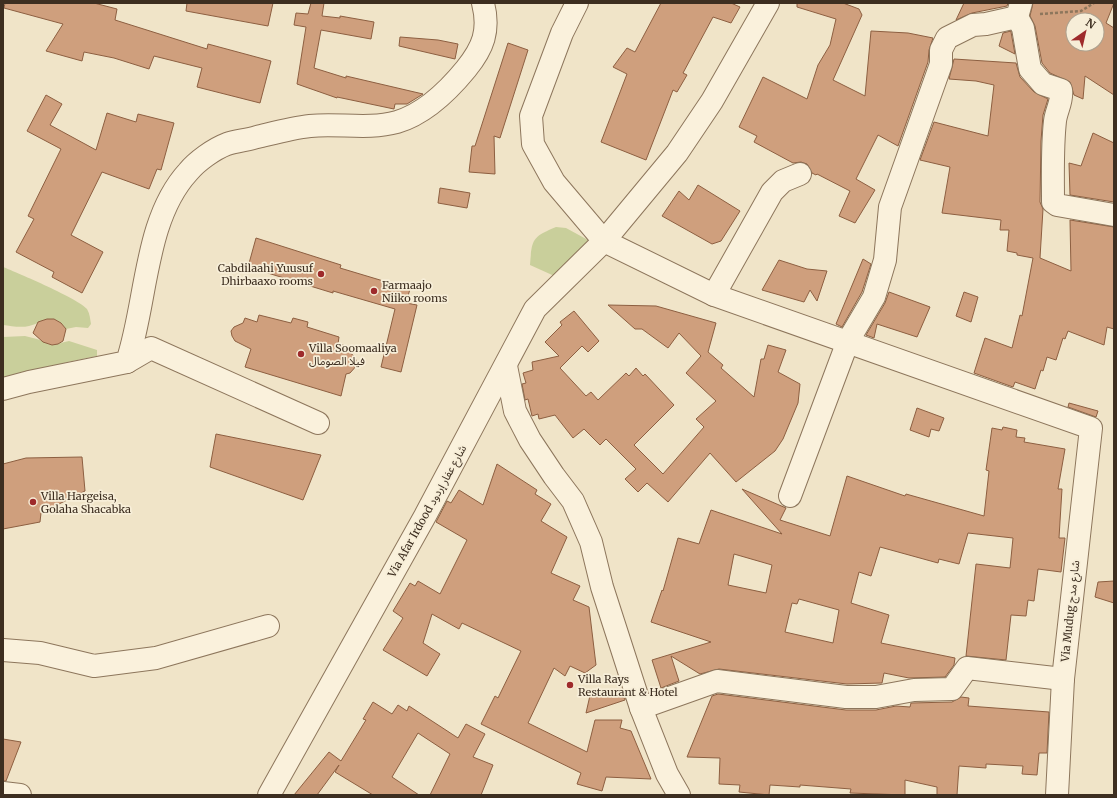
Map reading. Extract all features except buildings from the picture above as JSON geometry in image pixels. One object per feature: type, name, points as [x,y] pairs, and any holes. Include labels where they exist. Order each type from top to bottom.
[{"type":"street","points":[[127,362],[134,340],[159,222],[171,194],[188,171],[206,157],[227,144],[310,126],[359,127],[398,122],[426,107],[453,84],[479,53],[485,32],[486,14],[483,3]]},
{"type":"street","points":[[577,3],[562,33],[532,116],[534,144],[554,182],[604,241],[714,295],[848,341]]},
{"type":"street","name":"Via Afar Irdood شارع عفار إردود","points":[[269,795],[506,366],[535,310],[604,241],[677,153],[712,101],[768,3]]},
{"type":"street","points":[[790,496],[848,341],[874,297],[886,260],[890,207],[941,64],[941,50],[946,38],[973,25],[986,24],[1019,10],[1030,69],[1043,84],[1061,90],[1062,95],[1055,120],[1052,163],[1053,202],[1057,206],[1114,216]]},
{"type":"street","points":[[714,295],[772,192],[783,180],[800,174]]},
{"type":"street","name":"Via Mudug شارع مدج","points":[[848,341],[1091,428],[1063,679],[1057,795]]},
{"type":"street","points":[[3,389],[29,382],[127,362],[151,348],[318,424]]},
{"type":"street","points":[[506,366],[515,411],[530,440],[573,501],[591,542],[602,586],[641,708],[666,774],[678,795]]},
{"type":"street","points":[[3,650],[40,653],[94,666],[156,658],[268,626]]},
{"type":"street","points":[[641,708],[717,681],[846,697],[876,697],[914,690],[952,690],[966,668],[1063,679]]},
{"type":"street","points":[[3,793],[20,795]]},
{"type":"path","points":[[1019,10],[1053,12],[1081,11],[1094,3]]},
{"type":"green space","points":[[556,227],[566,228],[588,240],[561,279],[530,265],[535,240],[542,234]]},
{"type":"green space","points":[[3,267],[48,286],[73,299],[87,309],[91,324],[88,328],[76,327],[66,329],[57,320],[49,319],[26,327],[3,325]]},
{"type":"green space","points":[[25,336],[52,345],[69,341],[97,350],[97,356],[68,362],[3,380],[3,337]]},
{"type":"place","name":"Cabdilaahi Yuusuf Dhirbaaxo rooms","points":[[321,274]]},
{"type":"place","name":"Farmaajo Niiko rooms","points":[[374,291]]},
{"type":"place","name":"Villa Soomaaliya فيلا الصومال","points":[[301,354]]},
{"type":"place","name":"Villa Hargeisa, Golaha Shacabka","points":[[33,502]]},
{"type":"place","name":"Villa Rays Restaurant & Hotel","points":[[570,685]]}]
